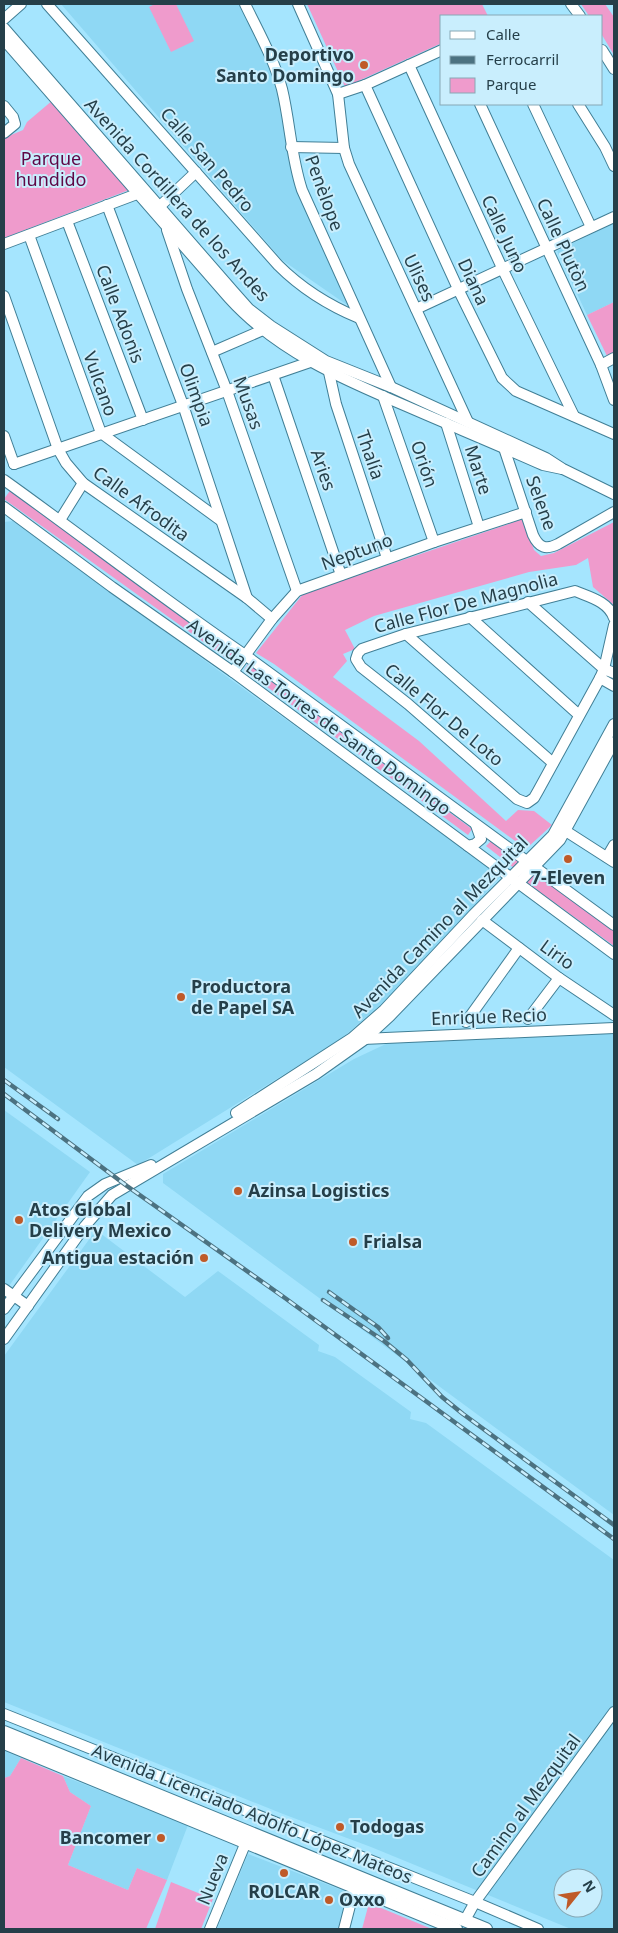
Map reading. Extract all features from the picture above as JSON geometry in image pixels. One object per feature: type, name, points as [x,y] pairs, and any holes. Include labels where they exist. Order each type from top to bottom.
[{"type":"main road","name":"Avenida Licenciado Adolfo López Mateos","points":[[4,1732],[356,1875],[460,1925]]},
{"type":"main road","name":"Avenida Licenciado Adolfo López Mateos","points":[[4,1744],[246,1842],[355,1889],[460,1925],[486,1929]]},
{"type":"street","points":[[4,19],[21,4]]},
{"type":"street","name":"Calle San Pedro","points":[[47,4],[286,273],[335,307],[359,318]]},
{"type":"street","name":"Penèlope","points":[[245,4],[279,78],[286,109],[291,148],[302,190],[391,387]]},
{"type":"street","name":"Ulises","points":[[298,4],[338,94],[344,148],[356,181],[468,422]]},
{"type":"street","points":[[571,4],[579,15]]},
{"type":"street","name":"Avenida Cordillera de los Andes","points":[[4,28],[250,309],[271,326],[321,363],[391,387],[546,458],[563,469],[614,494]]},
{"type":"street","name":"Avenida Cordillera de los Andes","points":[[4,40],[136,194],[237,307],[263,330],[383,396],[543,465],[563,469]]},
{"type":"street","points":[[338,94],[365,85],[440,51]]},
{"type":"street","points":[[603,52],[614,68]]},
{"type":"street","name":"Calle Juno","points":[[409,65],[503,270],[574,416]]},
{"type":"street","name":"Diana","points":[[365,85],[459,291],[496,368],[507,384],[516,391],[614,434]]},
{"type":"street","name":"Calle Plutòn","points":[[480,105],[601,365],[614,400]]},
{"type":"street","points":[[533,105],[591,227]]},
{"type":"street","points":[[579,105],[605,147],[614,166]]},
{"type":"street","points":[[4,106],[13,117],[15,124],[4,133]]},
{"type":"street","points":[[291,148],[344,148]]},
{"type":"street","points":[[159,207],[196,172]]},
{"type":"street","points":[[4,244],[136,194]]},
{"type":"street","name":"Olimpia","points":[[107,205],[183,405],[246,598]]},
{"type":"street","points":[[416,309],[459,291],[614,216]]},
{"type":"street","name":"Calle Adonis","points":[[67,221],[143,420]]},
{"type":"street","name":"Musas","points":[[166,227],[187,290],[227,391],[297,591]]},
{"type":"street","name":"Vulcano","points":[[29,235],[100,433],[220,520]]},
{"type":"street","name":"Calle Afrodita","points":[[4,296],[58,449],[66,463],[83,483],[246,598],[272,619]]},
{"type":"street","points":[[212,352],[263,330]]},
{"type":"street","points":[[601,365],[614,358]]},
{"type":"street","points":[[4,479],[14,464],[273,375],[321,363]]},
{"type":"street","name":"Thalía","points":[[321,363],[387,558]]},
{"type":"street","name":"Aries","points":[[273,375],[341,575]]},
{"type":"street","name":"Orión","points":[[383,396],[434,542]]},
{"type":"street","name":"Marte","points":[[446,423],[479,527]]},
{"type":"street","points":[[4,436],[14,464]]},
{"type":"street","name":"Selene","points":[[504,448],[537,543],[546,548],[558,544],[614,512]]},
{"type":"street","name":"Avenida Las Torres de Santo Domingo","points":[[4,479],[190,617],[245,654],[614,925]]},
{"type":"street","points":[[60,520],[83,483]]},
{"type":"street","name":"Avenida Las Torres de Santo Domingo","points":[[4,507],[112,587],[233,672],[614,954]]},
{"type":"street","name":"Neptuno","points":[[233,672],[272,619],[297,591],[387,558],[526,512]]},
{"type":"street","name":"Calle Flor De Magnolia","points":[[366,648],[406,634],[575,591],[593,597],[612,613]]},
{"type":"street","points":[[528,602],[614,686]]},
{"type":"street","points":[[470,617],[579,715]]},
{"type":"street","points":[[406,634],[553,763],[602,673],[614,625]]},
{"type":"street","name":"Calle Flor De Loto","points":[[366,648],[360,650],[357,655],[357,662],[361,667],[408,704],[517,799],[527,803],[536,795],[553,763]]},
{"type":"street","points":[[602,673],[614,674]]},
{"type":"street","name":"Avenida Camino al Mezquital","points":[[562,829],[614,724]]},
{"type":"street","name":"Avenida Camino al Mezquital","points":[[4,1339],[85,1226],[112,1195],[316,1074],[360,1037],[384,1010],[514,880],[547,841],[562,829],[614,742]]},
{"type":"street","points":[[468,846],[478,843],[481,839],[476,825]]},
{"type":"street","points":[[562,829],[611,859],[614,845]]},
{"type":"street","name":"Avenida Camino al Mezquital","points":[[4,1310],[88,1196],[112,1181],[153,1164],[360,1037],[390,1016],[482,920],[514,880]]},
{"type":"street","name":"Lirio","points":[[482,920],[559,978],[614,1015]]},
{"type":"street","points":[[466,1022],[519,948]]},
{"type":"street","points":[[528,1019],[559,978]]},
{"type":"street","name":"Enrique Recio","points":[[360,1037],[614,1028]]},
{"type":"street","points":[[72,1217],[85,1226]]},
{"type":"street","points":[[4,1289],[28,1306]]},
{"type":"street","points":[[4,1310],[17,1320]]},
{"type":"street","name":"Camino al Mezquital","points":[[460,1925],[614,1712]]},
{"type":"street","points":[[4,1714],[475,1902],[538,1929]]},
{"type":"street","name":"Nueva","points":[[210,1929],[246,1842]]},
{"type":"street","points":[[344,1929],[355,1889],[356,1875]]},
{"type":"shaded area","points":[[61,4],[242,4],[278,84],[301,195],[350,307],[282,260]]},
{"type":"shaded area","points":[[614,223],[614,302],[587,315],[557,251]]},
{"type":"shaded area","points":[[13,521],[501,876],[393,994],[341,1039],[138,1165],[4,1067],[4,522]]},
{"type":"shaded area","points":[[614,1032],[614,1515],[163,1183],[163,1174],[354,1059],[388,1043]]},
{"type":"shaded area","points":[[4,1110],[90,1172],[4,1293]]},
{"type":"shaded area","points":[[96,1230],[185,1297],[218,1271],[319,1345],[318,1351],[335,1357],[411,1412],[410,1419],[426,1423],[614,1560],[614,1929],[571,1929],[371,1847],[283,1814],[4,1702],[4,1356]]},
{"type":"shaded area","points":[[4,1751],[21,1758],[10,1776],[4,1778]]},
{"type":"shaded area","points":[[63,1776],[188,1825],[167,1880],[137,1868],[128,1890],[68,1865],[91,1806],[70,1792]]},
{"type":"shaded area","points":[[248,1854],[352,1894],[341,1929],[217,1929]]},
{"type":"green space","points":[[155,4],[176,4],[194,41],[171,52],[149,7]]},
{"type":"green space","name":"Deportivo Santo Domingo","points":[[307,4],[482,4],[488,15],[440,15],[440,44],[345,87]]},
{"type":"green space","points":[[581,4],[605,4],[614,17],[614,55],[603,37],[603,15],[588,15]]},
{"type":"green space","name":"Parque hundido","points":[[53,100],[129,190],[4,238],[4,138],[23,130],[27,122]]},
{"type":"green space","points":[[614,302],[614,352],[607,356],[587,315]]},
{"type":"green space","points":[[12,488],[235,653],[230,661],[4,499]]},
{"type":"green space","points":[[523,519],[534,550],[541,556],[554,553],[614,522],[614,605],[593,587],[588,558],[576,565],[529,572],[374,616],[345,630],[355,649],[343,654],[347,661],[333,677],[419,741],[506,821],[518,810],[534,811],[552,825],[526,849],[274,664],[256,653],[303,594]]},
{"type":"green space","points":[[248,664],[472,829],[468,835],[244,670]]},
{"type":"green space","points":[[491,841],[522,863],[514,868],[486,846]]},
{"type":"green space","points":[[538,871],[614,930],[614,946],[526,882]]},
{"type":"green space","points":[[21,1758],[63,1776],[70,1792],[91,1806],[68,1865],[128,1890],[137,1868],[167,1880],[146,1929],[4,1929],[4,1778],[10,1776]]},
{"type":"green space","points":[[171,1882],[213,1899],[201,1929],[155,1929]]},
{"type":"green space","points":[[369,1903],[432,1929],[362,1929]]},
{"type":"railway","points":[[4,1080],[58,1119]]},
{"type":"railway","points":[[4,1094],[127,1186],[285,1298],[614,1539]]},
{"type":"railway","points":[[329,1292],[378,1327],[388,1338]]},
{"type":"railway","points":[[323,1300],[384,1341],[407,1360],[442,1397],[463,1414],[614,1525]]},
{"type":"place","name":"Deportivo Santo Domingo","points":[[364,65]]},
{"type":"place","name":"7-Eleven","points":[[568,859]]},
{"type":"place","name":"Productora de Papel SA","points":[[181,997]]},
{"type":"place","name":"Azinsa Logistics","points":[[238,1191]]},
{"type":"place","name":"Atos Global Delivery Mexico","points":[[19,1220]]},
{"type":"place","name":"Frialsa","points":[[353,1242]]},
{"type":"place","name":"Antigua estación","points":[[204,1258]]},
{"type":"place","name":"Todogas","points":[[340,1827]]},
{"type":"place","name":"Bancomer","points":[[161,1838]]},
{"type":"place","name":"ROLCAR","points":[[284,1873]]},
{"type":"place","name":"Oxxo","points":[[329,1900]]}]
